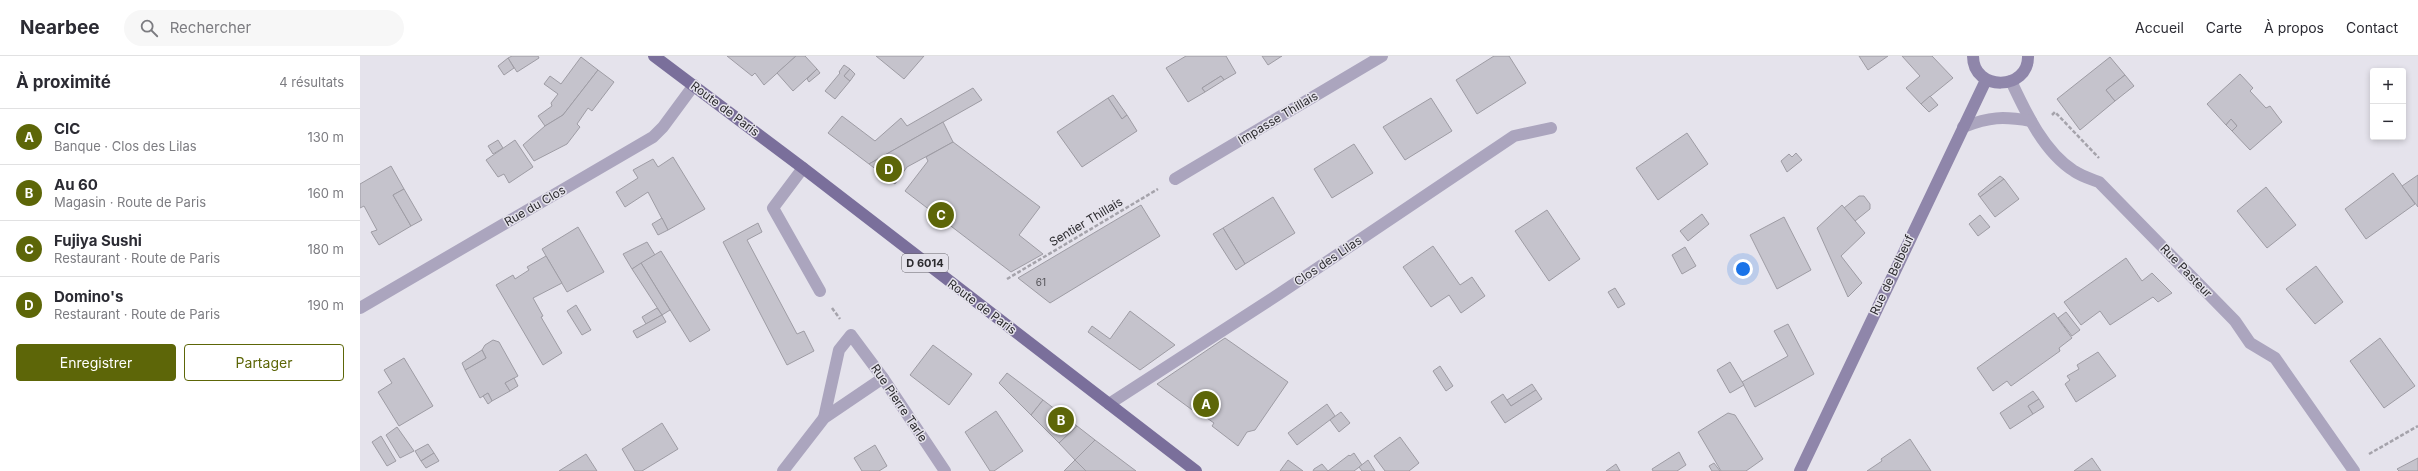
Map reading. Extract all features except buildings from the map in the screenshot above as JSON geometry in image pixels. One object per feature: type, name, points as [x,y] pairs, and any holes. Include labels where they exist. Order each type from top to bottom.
[{"type":"main road","name":"Route de Paris","points":[[654,56],[804,168],[1196,471]]},
{"type":"street","name":"Impasse Thillais","points":[[1175,179],[1382,56]]},
{"type":"street","points":[[1973,56],[1975,67],[1986,80],[2003,84],[2019,77],[2025,69],[2028,56]]},
{"type":"street","name":"Rue de Belbeuf","points":[[1800,471],[1986,80]]},
{"type":"street","name":"Rue Pasteur","points":[[2011,81],[2031,121],[2050,149],[2074,171],[2099,182],[2235,321],[2250,343],[2275,358],[2354,471]]},
{"type":"street","name":"Rue du Clos","points":[[360,308],[653,137],[663,127],[694,86]]},
{"type":"street","points":[[1963,127],[1987,118],[2011,118],[2031,121]]},
{"type":"street","name":"Clos des Lilas","points":[[1109,404],[1279,294],[1514,136],[1551,128]]},
{"type":"street","points":[[804,168],[773,208],[820,291]]},
{"type":"street","points":[[824,418],[839,350],[851,335]]},
{"type":"street","name":"Rue Pierre Tarle","points":[[851,335],[883,378],[945,471]]},
{"type":"street","points":[[783,471],[824,418],[883,378]]},
{"type":"path","name":"Sentier Thillais","points":[[1007,280],[1175,179]]},
{"type":"path","points":[[820,291],[851,335]]},
{"type":"path","points":[[2364,458],[2418,426]]},
{"type":"place","name":"Domino's","points":[[889,169]]},
{"type":"place","name":"Fujiya Sushi","points":[[941,215]]},
{"type":"place","name":"CIC","points":[[1206,404]]},
{"type":"place","name":"Au 60","points":[[1061,420]]}]
